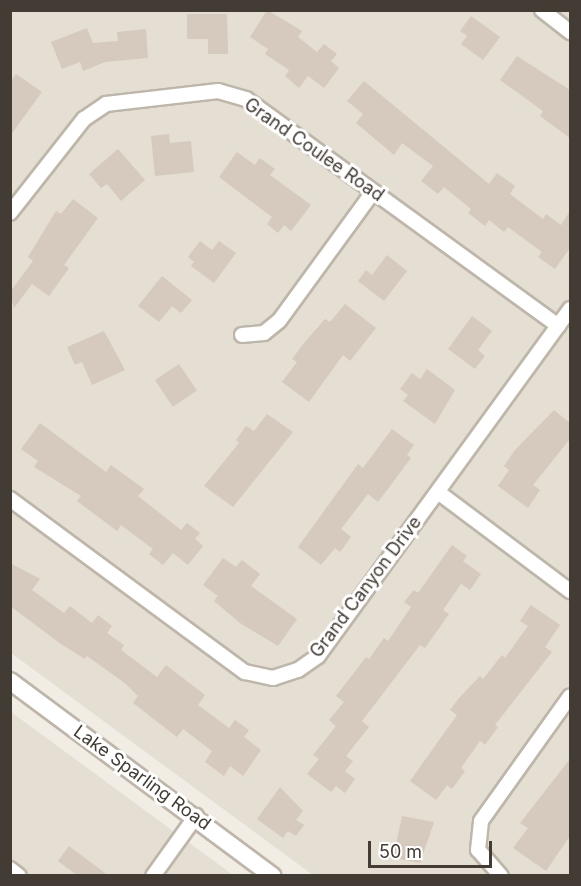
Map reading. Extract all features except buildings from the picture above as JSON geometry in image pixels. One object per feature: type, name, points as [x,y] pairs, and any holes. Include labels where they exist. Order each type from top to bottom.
[{"type":"street","points":[[542,10],[570,32]]},
{"type":"street","name":"Grand Coulee Road","points":[[10,213],[84,119],[106,104],[218,91],[246,99],[558,326]]},
{"type":"street","points":[[242,335],[264,333],[279,321],[373,192]]},
{"type":"street","name":"Grand Canyon Drive","points":[[10,499],[245,672],[273,678],[297,670],[318,656],[570,309]]},
{"type":"street","points":[[438,492],[570,591]]},
{"type":"street","name":"Lake Sparling Road","points":[[10,681],[196,816],[273,876]]},
{"type":"street","points":[[501,876],[478,850],[481,821],[570,696]]},
{"type":"street","points":[[153,876],[196,816]]},
{"type":"street","points":[[10,869],[19,876]]},
{"type":"shaded area","points":[[11,11],[570,11],[570,875],[313,875],[11,653]]},
{"type":"shaded area","points":[[11,712],[233,875],[11,875]]}]
